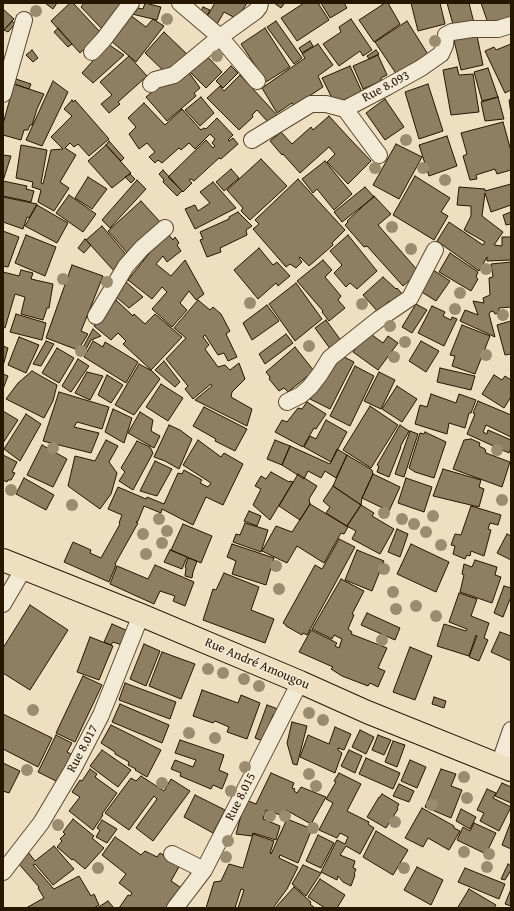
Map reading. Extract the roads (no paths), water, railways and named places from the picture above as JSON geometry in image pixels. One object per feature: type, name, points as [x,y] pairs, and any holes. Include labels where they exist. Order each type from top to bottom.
[{"type":"main road","name":"Rue André Amougou","points":[[3,560],[141,615],[367,712],[505,768]]},
{"type":"street","points":[[92,52],[104,39],[131,3]]},
{"type":"street","points":[[180,3],[220,37],[256,81]]},
{"type":"street","points":[[151,84],[155,80],[174,75],[220,37],[256,11],[259,8],[260,3]]},
{"type":"street","points":[[3,94],[24,20]]},
{"type":"street","name":"Rue 8.093","points":[[344,109],[421,68],[441,54],[445,45],[446,35],[452,32],[472,29],[498,29],[511,24]]},
{"type":"street","points":[[252,140],[311,104],[326,104],[344,109],[379,155]]},
{"type":"street","points":[[96,316],[126,266],[142,248],[165,228]]},
{"type":"street","points":[[287,402],[301,395],[310,387],[330,358],[379,319],[410,298],[435,250]]},
{"type":"street","points":[[3,604],[24,568]]},
{"type":"street","name":"Rue 8.017","points":[[3,872],[41,823],[73,769],[101,715],[141,615]]},
{"type":"street","name":"Rue 8.015","points":[[175,908],[204,870],[300,682]]},
{"type":"street","points":[[505,768],[511,730]]},
{"type":"street","points":[[172,854],[204,870]]}]
